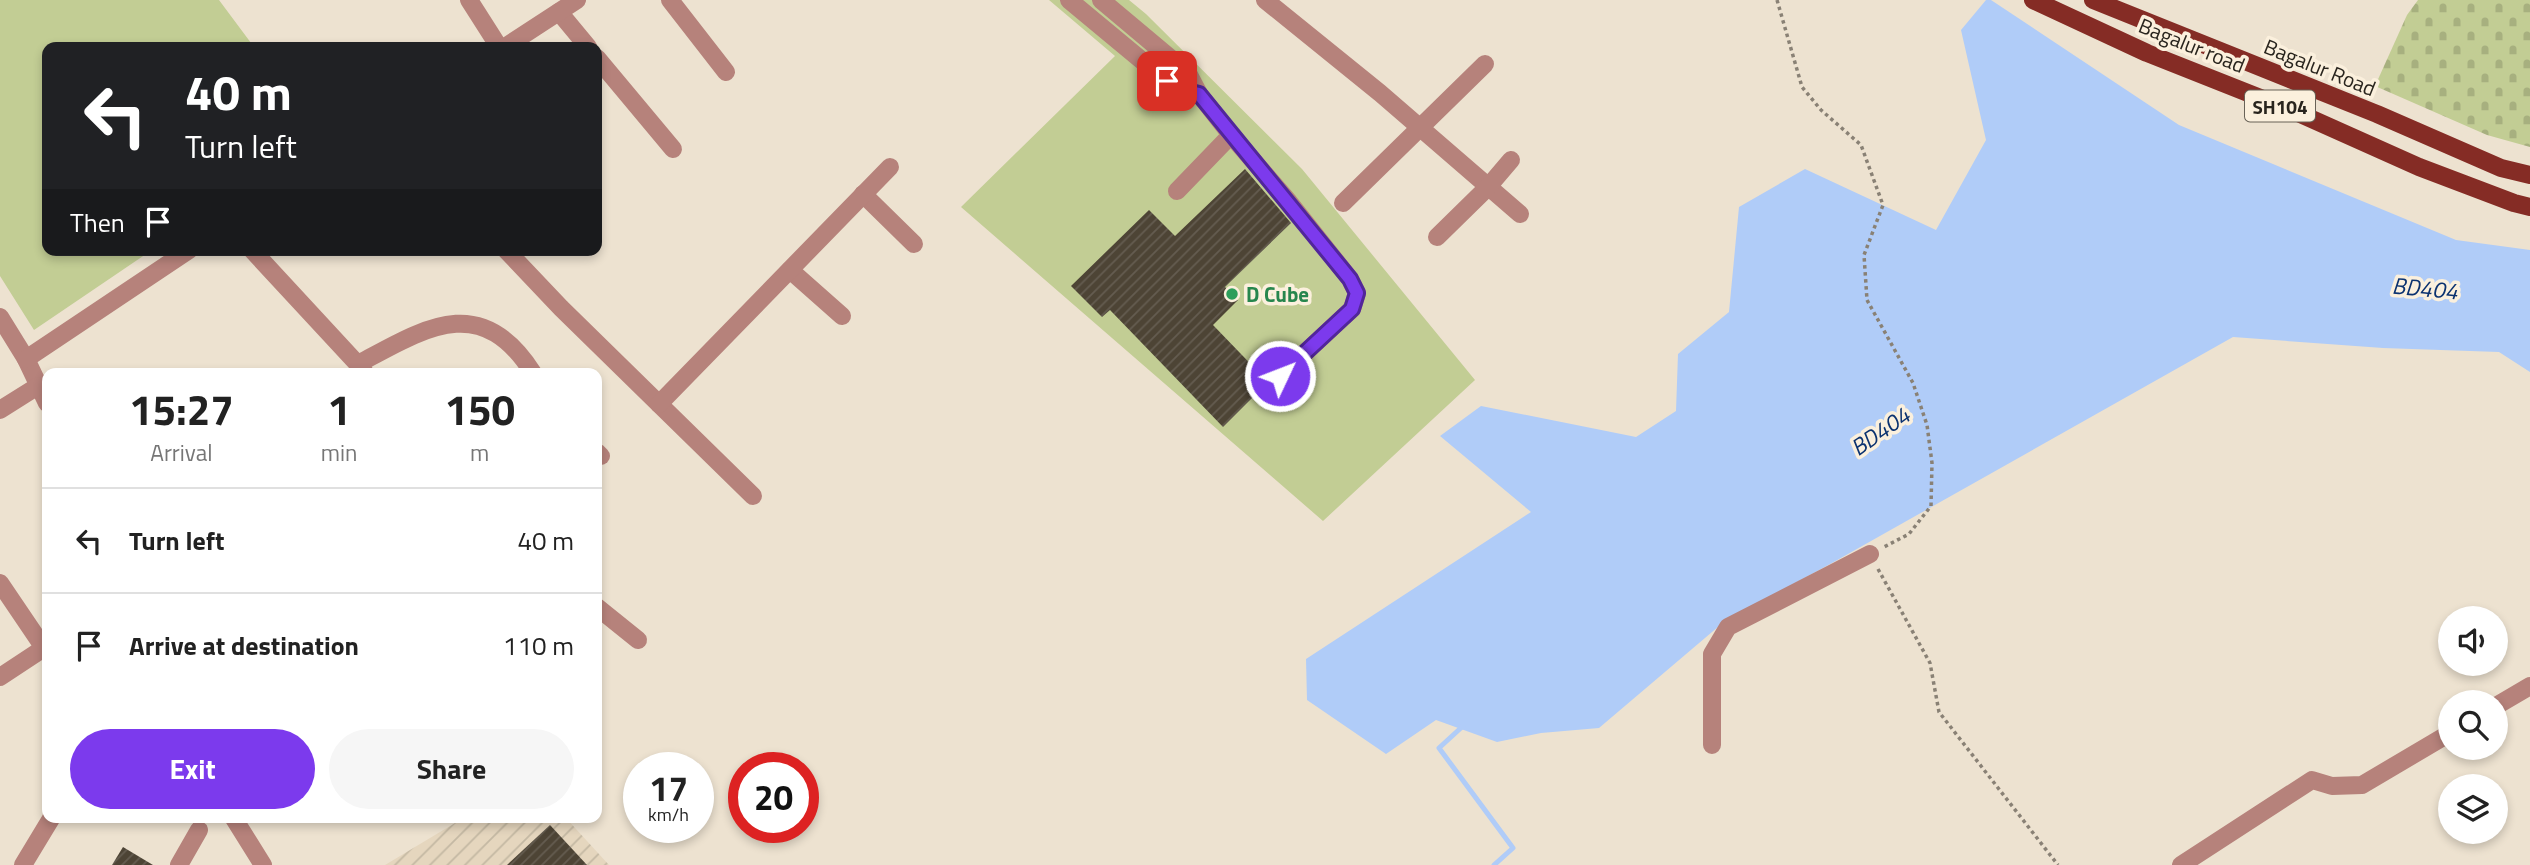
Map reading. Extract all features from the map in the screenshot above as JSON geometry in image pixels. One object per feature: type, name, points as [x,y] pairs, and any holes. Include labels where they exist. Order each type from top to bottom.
[{"type":"main road","name":"Bagalur road","points":[[2033,0],[2147,53],[2297,112],[2419,167],[2514,204],[2530,207]]},
{"type":"main road","name":"Bagalur Road","points":[[2093,0],[2377,114],[2501,168],[2530,176]]},
{"type":"street","points":[[469,0],[496,42]]},
{"type":"street","points":[[513,42],[577,0]]},
{"type":"street","points":[[670,0],[726,72]]},
{"type":"street","points":[[1069,0],[1175,88],[1199,94]]},
{"type":"street","points":[[1101,0],[1188,73],[1199,94],[1289,202],[1350,279],[1357,293],[1352,309],[1280,376]]},
{"type":"street","points":[[1265,0],[1421,127],[1520,214]]},
{"type":"street","points":[[558,12],[584,42]]},
{"type":"street","points":[[602,64],[673,149]]},
{"type":"street","points":[[1342,203],[1485,64]]},
{"type":"street","points":[[1177,191],[1231,135]]},
{"type":"street","points":[[1437,237],[1488,187],[1511,160]]},
{"type":"street","points":[[659,404],[890,167]]},
{"type":"street","points":[[863,194],[914,244]]},
{"type":"street","points":[[26,359],[180,256]]},
{"type":"street","points":[[259,256],[362,368],[426,328],[453,323],[470,323],[487,329],[515,346],[530,368]]},
{"type":"street","points":[[512,256],[753,496]]},
{"type":"street","points":[[790,270],[842,316]]},
{"type":"street","points":[[0,317],[26,359],[42,394]]},
{"type":"street","points":[[0,410],[38,386]]},
{"type":"street","points":[[1712,745],[1712,654],[1728,627],[1870,554]]},
{"type":"street","points":[[0,583],[42,641]]},
{"type":"street","points":[[602,611],[638,640]]},
{"type":"street","points":[[0,677],[42,650]]},
{"type":"street","points":[[2508,699],[2530,686]]},
{"type":"street","points":[[2181,865],[2312,780],[2332,786],[2362,785],[2438,740]]},
{"type":"street","points":[[23,865],[48,823]]},
{"type":"street","points":[[237,823],[262,865]]},
{"type":"street","points":[[179,865],[199,830]]},
{"type":"path","points":[[1777,0],[1802,87],[1821,110],[1861,145],[1883,205],[1864,255],[1867,300],[1913,383],[1927,425],[1932,463],[1931,506],[1909,534],[1870,554],[1930,663],[1939,712],[2059,865]]},
{"type":"shaded area","points":[[455,823],[570,823],[609,865],[385,865]]},
{"type":"green space","points":[[0,0],[219,0],[250,42],[42,42],[42,256],[143,256],[34,330],[0,276]]},
{"type":"green space","name":"D Cube","points":[[1049,0],[1129,0],[1146,14],[1302,169],[1475,380],[1323,521],[961,207],[1115,56]]},
{"type":"green space","points":[[2418,0],[2530,0],[2530,147],[2487,135],[2375,86],[2407,15]]},
{"type":"water","points":[[1986,0],[1991,0],[2179,125],[2456,240],[2530,250],[2530,372],[2499,352],[2383,348],[2233,337],[1725,621],[1599,728],[1541,733],[1497,742],[1436,720],[1386,754],[1307,700],[1306,659],[1531,512],[1440,436],[1481,406],[1636,437],[1676,411],[1678,354],[1729,312],[1739,207],[1805,169],[1936,230],[1986,140],[1961,30]]},
{"type":"building","points":[[1245,169],[1291,223],[1225,287],[1238,300],[1213,325],[1268,382],[1223,427],[1110,310],[1102,317],[1071,286],[1149,210],[1175,236]]},
{"type":"building","points":[[550,825],[587,865],[507,865]]},
{"type":"building","points":[[123,847],[153,865],[112,865]]},
{"type":"waterway","name":"BD404","points":[[1463,726],[1439,748],[1513,848],[1494,865]]},
{"type":"place","name":"D Cube","points":[[1232,294]]},
{"type":"route","points":[[1167,81],[1175,88],[1199,94],[1289,202],[1350,279],[1357,293],[1352,309],[1280,376]]}]
